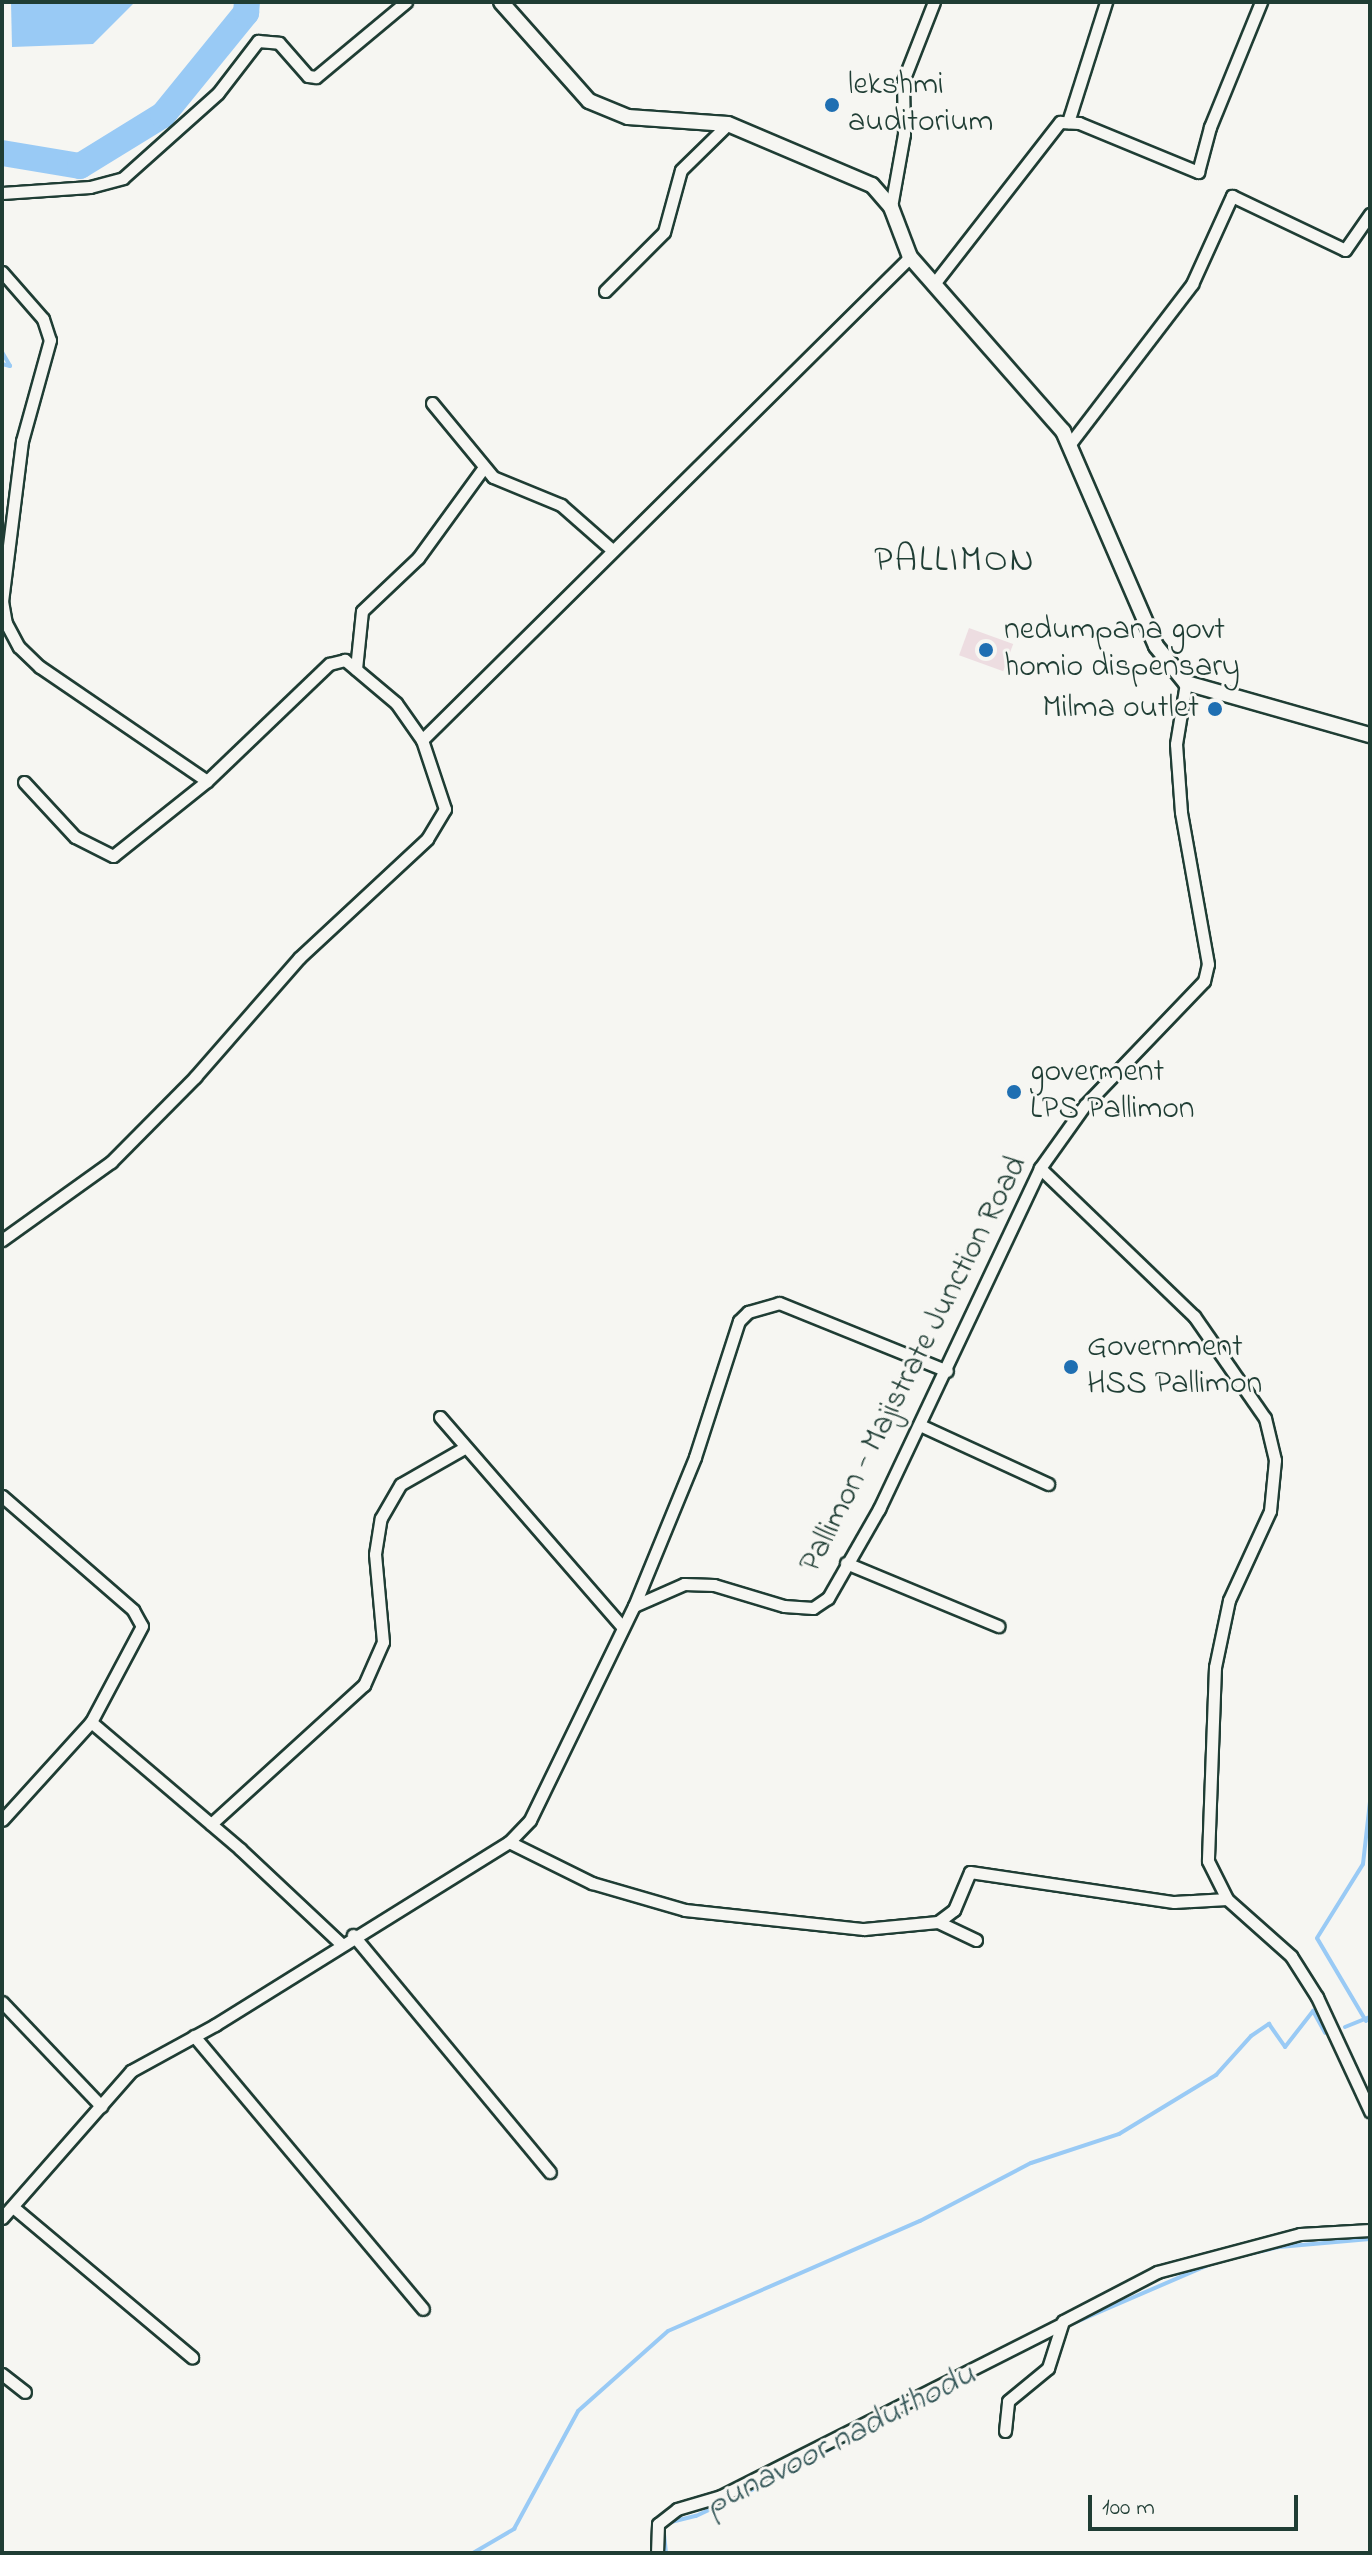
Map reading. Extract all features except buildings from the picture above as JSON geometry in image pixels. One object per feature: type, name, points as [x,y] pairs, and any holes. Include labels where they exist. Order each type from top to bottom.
[{"type":"street","points":[[2,193],[90,187],[123,178],[218,93],[258,41],[279,43],[308,76],[316,77],[406,2]]},
{"type":"street","points":[[501,2],[589,101],[628,117],[728,124],[872,185],[891,207],[910,257],[1063,431],[1156,646],[1186,683],[1370,735]]},
{"type":"street","points":[[891,207],[904,134],[903,81],[934,2]]},
{"type":"street","points":[[1068,122],[1106,2]]},
{"type":"street","points":[[933,285],[1055,128],[1068,122],[1198,172],[1210,127],[1261,2]]},
{"type":"street","points":[[605,291],[664,232],[675,208],[677,178],[728,124]]},
{"type":"street","points":[[1069,445],[1192,284],[1232,196],[1345,250],[1370,214]]},
{"type":"street","points":[[422,740],[611,549],[723,447],[910,257]]},
{"type":"street","points":[[2,272],[43,319],[50,340],[22,441],[5,572],[6,623],[19,647],[40,667],[207,781]]},
{"type":"street","points":[[432,403],[484,467],[517,489],[561,505],[611,549]]},
{"type":"street","points":[[356,669],[362,611],[418,558],[484,467]]},
{"type":"street","points":[[2,1240],[111,1162],[195,1077],[299,958],[427,839],[445,809],[422,740],[396,703],[345,660],[329,664],[207,781],[113,856],[75,837],[24,782]]},
{"type":"street","name":"Pallimon - Majistrate Junction Road","points":[[634,1606],[684,1584],[714,1585],[784,1606],[813,1608],[828,1598],[947,1371],[1040,1168],[1085,1105],[1204,981],[1208,964],[1181,812],[1176,744],[1186,683]]},
{"type":"street","points":[[1040,1168],[1194,1316],[1265,1418],[1275,1460],[1270,1511],[1229,1600],[1215,1667],[1208,1861],[1227,1899],[1291,1956],[1317,1997],[1370,2111]]},
{"type":"street","points":[[2,2218],[131,2071],[194,2036],[340,1943],[509,1842],[530,1820],[634,1606],[695,1457],[739,1321],[748,1312],[779,1303],[947,1371]]},
{"type":"street","points":[[440,1417],[622,1626]]},
{"type":"street","points":[[920,1425],[1048,1484]]},
{"type":"street","points":[[211,1824],[369,1677],[383,1642],[375,1554],[381,1518],[401,1484],[464,1448]]},
{"type":"street","points":[[2,1496],[139,1619],[141,1636],[91,1722],[2,1820]]},
{"type":"street","points":[[846,1563],[998,1626]]},
{"type":"street","points":[[91,1722],[211,1824],[340,1943]]},
{"type":"street","points":[[509,1842],[592,1883],[685,1910],[864,1929],[938,1922],[976,1940]]},
{"type":"street","points":[[938,1922],[954,1910],[970,1872],[1174,1902],[1227,1899]]},
{"type":"street","points":[[353,1935],[550,2172]]},
{"type":"street","points":[[2,2002],[101,2106]]},
{"type":"street","points":[[194,2036],[423,2309]]},
{"type":"street","points":[[13,2207],[192,2357]]},
{"type":"street","points":[[657,2553],[658,2524],[677,2509],[721,2496],[1060,2325],[1157,2272],[1300,2234],[1370,2230]]},
{"type":"street","points":[[1005,2431],[1008,2401],[1053,2362],[1060,2325]]},
{"type":"street","points":[[2,2374],[25,2392]]},
{"type":"shaded area","name":"nedumpana govt homio dispensary","points":[[969,628],[1013,644],[1003,671],[959,655]]},
{"type":"water","points":[[11,2],[135,2],[93,44],[12,47]]},
{"type":"waterway","points":[[2,153],[80,166],[163,115],[246,13],[247,2]]},
{"type":"waterway","points":[[2,352],[10,366],[2,364]]},
{"type":"waterway","points":[[1366,2021],[1317,1938],[1363,1864],[1370,1802]]},
{"type":"waterway","points":[[473,2553],[514,2529],[578,2411],[668,2331],[920,2221],[1031,2163],[1119,2134],[1216,2075],[1251,2036],[1269,2024],[1285,2047],[1313,2011],[1325,2033]]},
{"type":"waterway","points":[[1345,2027],[1370,2017]]},
{"type":"waterway","points":[[1231,2258],[1279,2247],[1370,2239]]},
{"type":"waterway","points":[[1067,2326],[1215,2262]]},
{"type":"waterway","name":"punavoor naduthodu","points":[[666,2553],[663,2524],[696,2516],[762,2485],[919,2402]]},
{"type":"place","name":"lekshmi auditorium","points":[[832,105]]},
{"type":"place","name":"nedumpana govt homio dispensary","points":[[986,650]]},
{"type":"place","name":"Milma outlet","points":[[1215,709]]},
{"type":"place","name":"goverment LPS Pallimon","points":[[1014,1092]]},
{"type":"place","name":"Government HSS Pallimon","points":[[1071,1367]]},
{"type":"district","name":"PALLIMON","points":[[955,562]]}]
